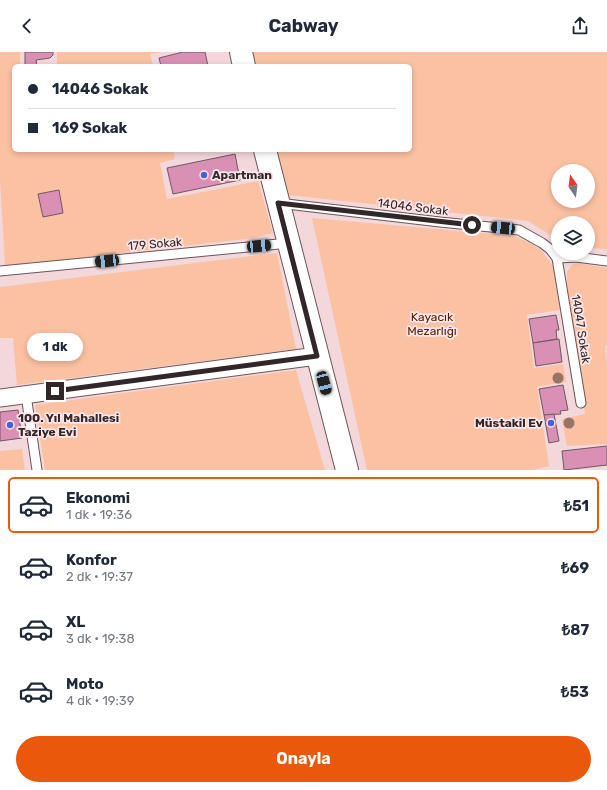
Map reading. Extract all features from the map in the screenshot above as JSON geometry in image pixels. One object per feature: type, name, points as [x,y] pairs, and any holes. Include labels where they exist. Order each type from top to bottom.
[{"type":"main road","points":[[241,52],[244,64]]},
{"type":"main road","points":[[265,152],[347,470]]},
{"type":"street","points":[[0,398],[317,356]]},
{"type":"lane","name":"14046 Sokak","points":[[278,203],[519,230],[542,243],[551,250]]},
{"type":"lane","name":"179 Sokak","points":[[0,271],[289,244]]},
{"type":"lane","points":[[595,259],[607,261]]},
{"type":"lane","name":"14047 Sokak","points":[[557,260],[581,403]]},
{"type":"lane","points":[[0,266],[0,271]]},
{"type":"lane","points":[[26,395],[37,470]]},
{"type":"green space","points":[[0,52],[20,52],[20,64],[12,64],[12,152],[173,152],[175,159],[160,163],[167,199],[258,181],[273,233],[254,238],[10,266],[5,265],[0,179]]},
{"type":"green space","points":[[57,52],[161,52],[150,54],[152,64],[57,64]]},
{"type":"green space","points":[[249,52],[607,52],[607,249],[595,248],[595,216],[551,216],[551,236],[528,221],[288,195],[281,184],[273,152],[412,152],[412,64],[252,64]]},
{"type":"green space","name":"Kayacık Mezarlığı","points":[[312,218],[515,236],[542,251],[553,266],[560,310],[527,315],[534,368],[563,364],[566,382],[537,387],[549,466],[533,470],[367,470]]},
{"type":"green space","points":[[277,253],[296,349],[17,385],[13,338],[0,338],[0,287]]},
{"type":"green space","points":[[578,263],[607,268],[607,345],[605,346],[607,368],[607,444],[567,446],[562,419],[585,414],[567,289],[567,272],[572,265]]},
{"type":"green space","points":[[296,370],[325,470],[45,470],[35,405]]},
{"type":"green space","points":[[22,449],[25,470],[0,470],[0,451]]},
{"type":"building","points":[[25,52],[53,52],[53,55],[50,58],[36,60],[37,64],[25,64]]},
{"type":"building","points":[[183,52],[205,52],[208,64],[160,64],[159,58]]},
{"type":"building","name":"Apartman","points":[[235,154],[240,180],[173,194],[167,168]]},
{"type":"building","points":[[59,190],[63,213],[43,217],[38,194]]},
{"type":"building","points":[[556,315],[559,330],[556,330],[557,339],[533,343],[529,319]]},
{"type":"building","points":[[559,339],[562,362],[536,366],[533,343]]},
{"type":"building","points":[[563,385],[568,410],[560,411],[561,414],[544,415],[539,389]]},
{"type":"building","name":"100. Yıl Mahallesi Taziye Evi","points":[[18,410],[22,438],[0,441],[0,412]]},
{"type":"building","name":"Müstakil Ev","points":[[554,414],[559,441],[549,443],[544,415]]},
{"type":"building","points":[[607,446],[607,465],[564,470],[562,451]]},
{"type":"place","name":"Apartman","points":[[204,175]]},
{"type":"place","name":"Müstakil Ev","points":[[551,423]]},
{"type":"place","name":"100. Yıl Mahallesi Taziye Evi","points":[[10,425]]},
{"type":"route","points":[[55,391],[317,356],[278,203],[472,225]]}]
